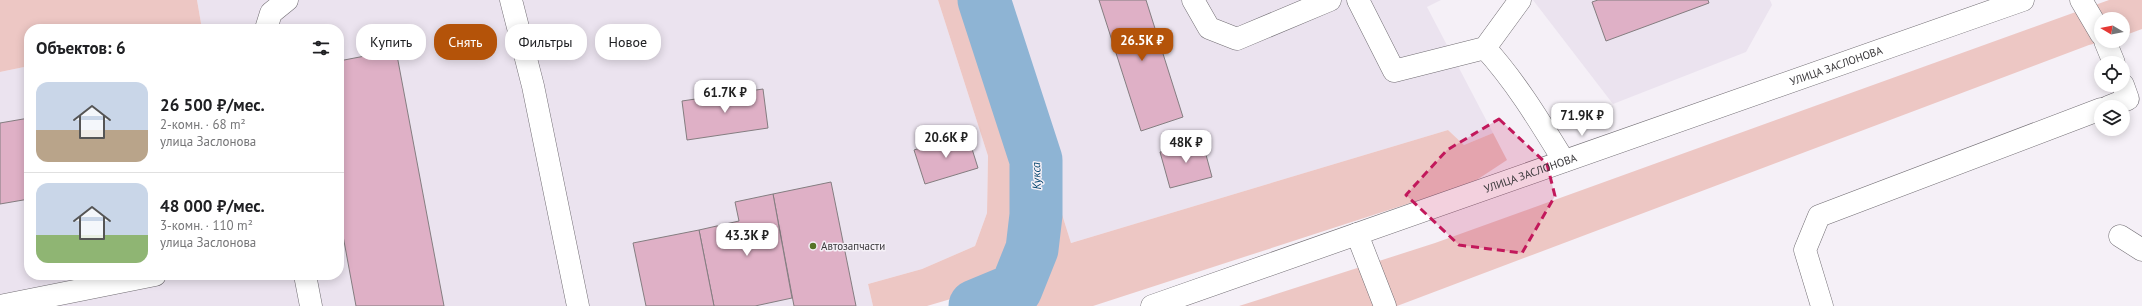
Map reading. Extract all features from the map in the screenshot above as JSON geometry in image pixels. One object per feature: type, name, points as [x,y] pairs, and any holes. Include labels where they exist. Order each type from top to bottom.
[{"type":"street","points":[[268,24],[271,13],[287,0]]},
{"type":"street","points":[[511,0],[533,86],[578,306]]},
{"type":"street","points":[[1193,0],[1209,28],[1237,39],[1330,0]]},
{"type":"street","points":[[1358,0],[1394,71],[1485,48],[1520,0]]},
{"type":"street","name":"УЛИЦА ЗАСЛОНОВА","points":[[1152,306],[2023,0]]},
{"type":"street","points":[[2081,0],[2094,22]]},
{"type":"street","points":[[1485,48],[1500,64],[1564,161]]},
{"type":"street","points":[[2120,100],[2131,93]]},
{"type":"street","points":[[1822,306],[1805,250],[1819,216],[2094,113]]},
{"type":"street","points":[[1357,234],[1385,306]]},
{"type":"street","points":[[2120,236],[2142,250]]},
{"type":"street","points":[[0,306],[130,280]]},
{"type":"street","points":[[306,280],[311,306]]},
{"type":"highlighted area","points":[[1499,119],[1547,164],[1555,196],[1522,253],[1459,245],[1406,195],[1447,150]]},
{"type":"shaded area","points":[[0,0],[197,0],[201,24],[24,24],[24,67],[0,72]]},
{"type":"shaded area","points":[[197,0],[938,0],[988,156],[987,213],[975,246],[922,269],[868,284],[873,306],[0,306],[0,72],[24,67],[24,280],[344,280],[344,24],[201,24]]},
{"type":"shaded area","points":[[938,0],[971,0],[1019,156],[1022,230],[1011,268],[971,293],[927,306],[873,306],[868,284],[922,269],[975,246],[987,213],[988,156]]},
{"type":"shaded area","points":[[995,0],[1441,0],[1427,7],[1493,133],[1464,145],[1448,130],[1071,243]]},
{"type":"shaded area","points":[[1533,0],[1770,0],[1772,5],[1746,52],[1613,104]]},
{"type":"shaded area","points":[[2109,0],[2142,0],[2142,29],[2130,33],[2130,12],[2094,12],[2094,44],[1397,306],[1239,306],[1435,243]]},
{"type":"shaded area","points":[[1448,130],[1464,145],[1493,133],[1507,160],[1472,183],[1093,306],[999,306],[1014,301],[1037,279],[1050,176],[1071,243]]},
{"type":"building","points":[[1099,0],[1146,0],[1183,117],[1141,131]]},
{"type":"building","points":[[1598,0],[1708,0],[1709,3],[1606,41],[1592,2]]},
{"type":"building","points":[[356,58],[356,60],[398,60],[444,306],[356,306],[344,241],[344,60]]},
{"type":"building","points":[[763,89],[768,128],[687,140],[682,101]]},
{"type":"building","points":[[24,119],[24,200],[0,204],[0,123]]},
{"type":"building","points":[[967,133],[978,168],[925,184],[914,150]]},
{"type":"building","points":[[1202,140],[1212,177],[1170,188],[1160,152]]},
{"type":"building","name":"Автозапчасти","points":[[831,182],[856,306],[794,306],[773,194]]},
{"type":"building","points":[[773,194],[792,298],[755,306],[714,306],[699,230],[739,221],[735,202]]},
{"type":"building","points":[[699,230],[714,306],[646,306],[633,243]]},
{"type":"waterway","name":"Кукса","points":[[975,306],[1016,289],[1032,249],[1036,215],[1036,160],[984,0]]},
{"type":"place","name":"Автозапчасти","points":[[813,246]]}]
